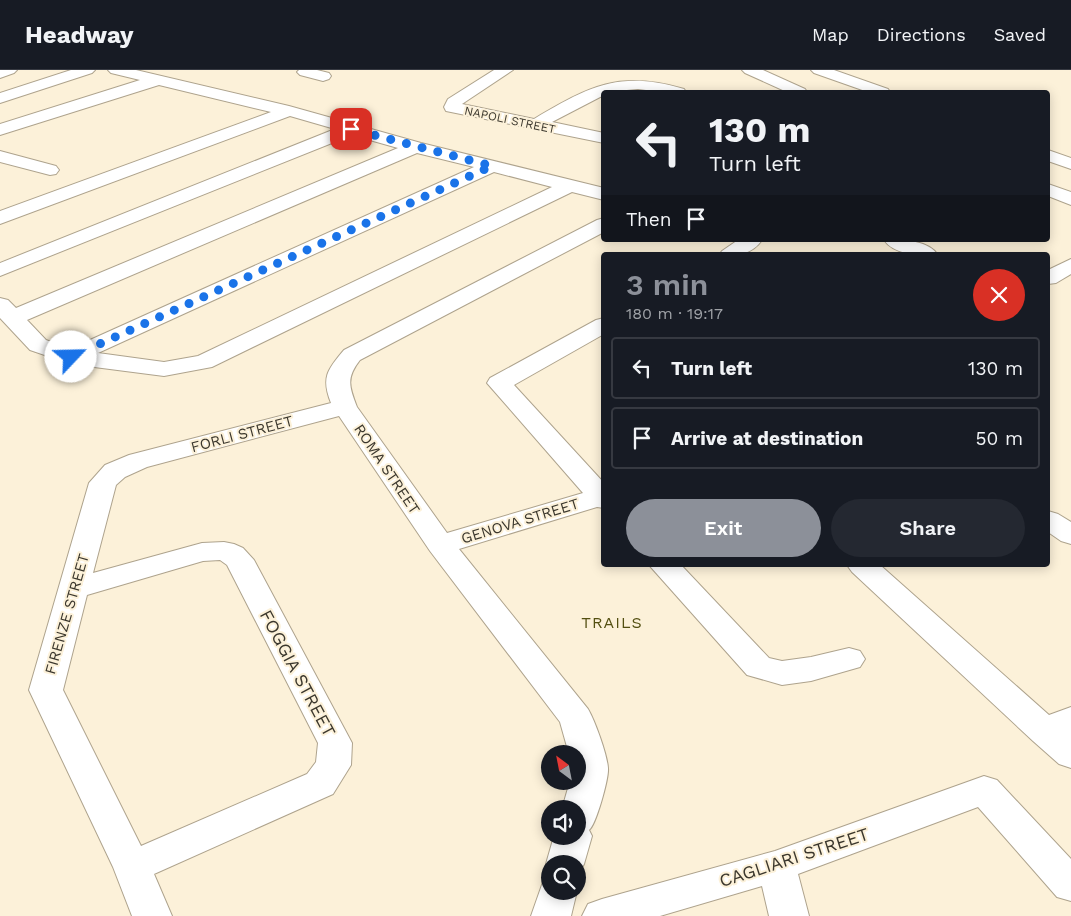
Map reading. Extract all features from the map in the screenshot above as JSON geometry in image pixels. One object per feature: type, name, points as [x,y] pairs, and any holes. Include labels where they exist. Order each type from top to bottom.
[{"type":"street","points":[[0,73],[9,70]]},
{"type":"street","points":[[0,98],[87,70]]},
{"type":"street","points":[[116,70],[288,111],[415,147],[601,193]]},
{"type":"street","points":[[0,130],[157,81],[186,70]]},
{"type":"street","points":[[307,70],[305,72],[323,76]]},
{"type":"street","name":"NAPOLI STREET","points":[[505,70],[454,102],[452,107],[601,137]]},
{"type":"street","points":[[750,70],[795,90]]},
{"type":"street","points":[[819,70],[876,90]]},
{"type":"street","points":[[536,125],[598,87],[622,81],[651,82],[673,90]]},
{"type":"street","points":[[0,218],[288,111]]},
{"type":"street","points":[[0,270],[351,129]]},
{"type":"street","points":[[415,147],[6,312],[38,346],[71,357],[164,369],[204,362],[571,185]]},
{"type":"street","points":[[0,156],[50,170]]},
{"type":"street","points":[[1050,156],[1071,164]]},
{"type":"street","points":[[71,357],[492,166]]},
{"type":"street","points":[[1050,191],[1071,199]]},
{"type":"street","name":"ROMA STREET","points":[[583,800],[591,769],[576,718],[440,545],[345,408],[336,388],[338,370],[352,355],[601,226]]},
{"type":"street","points":[[904,242],[922,252]]},
{"type":"street","points":[[1050,277],[1071,265]]},
{"type":"street","points":[[601,327],[500,383],[601,497]]},
{"type":"street","name":"FORLI STREET","points":[[138,461],[345,408]]},
{"type":"street","name":"FIRENZE STREET","points":[[138,461],[116,471],[103,483],[46,690],[132,866],[152,916]]},
{"type":"street","name":"GENOVA STREET","points":[[440,545],[601,498]]},
{"type":"street","points":[[1050,521],[1071,535]]},
{"type":"street","name":"FOGGIA STREET","points":[[75,588],[202,552],[224,551],[234,554],[239,560],[335,744],[333,765],[320,784],[132,866]]},
{"type":"street","points":[[666,567],[758,667],[782,672],[811,669],[849,659]]},
{"type":"street","points":[[864,567],[1058,726],[1071,755]]},
{"type":"street","name":"CAGLIARI STREET","points":[[602,916],[777,866],[984,790],[1071,885]]},
{"type":"street","points":[[777,866],[789,916]]},
{"type":"street","points":[[551,916],[555,900]]},
{"type":"district","name":"TRAILS","points":[[612,622]]},
{"type":"route","points":[[71,357],[492,166],[351,129]]}]
